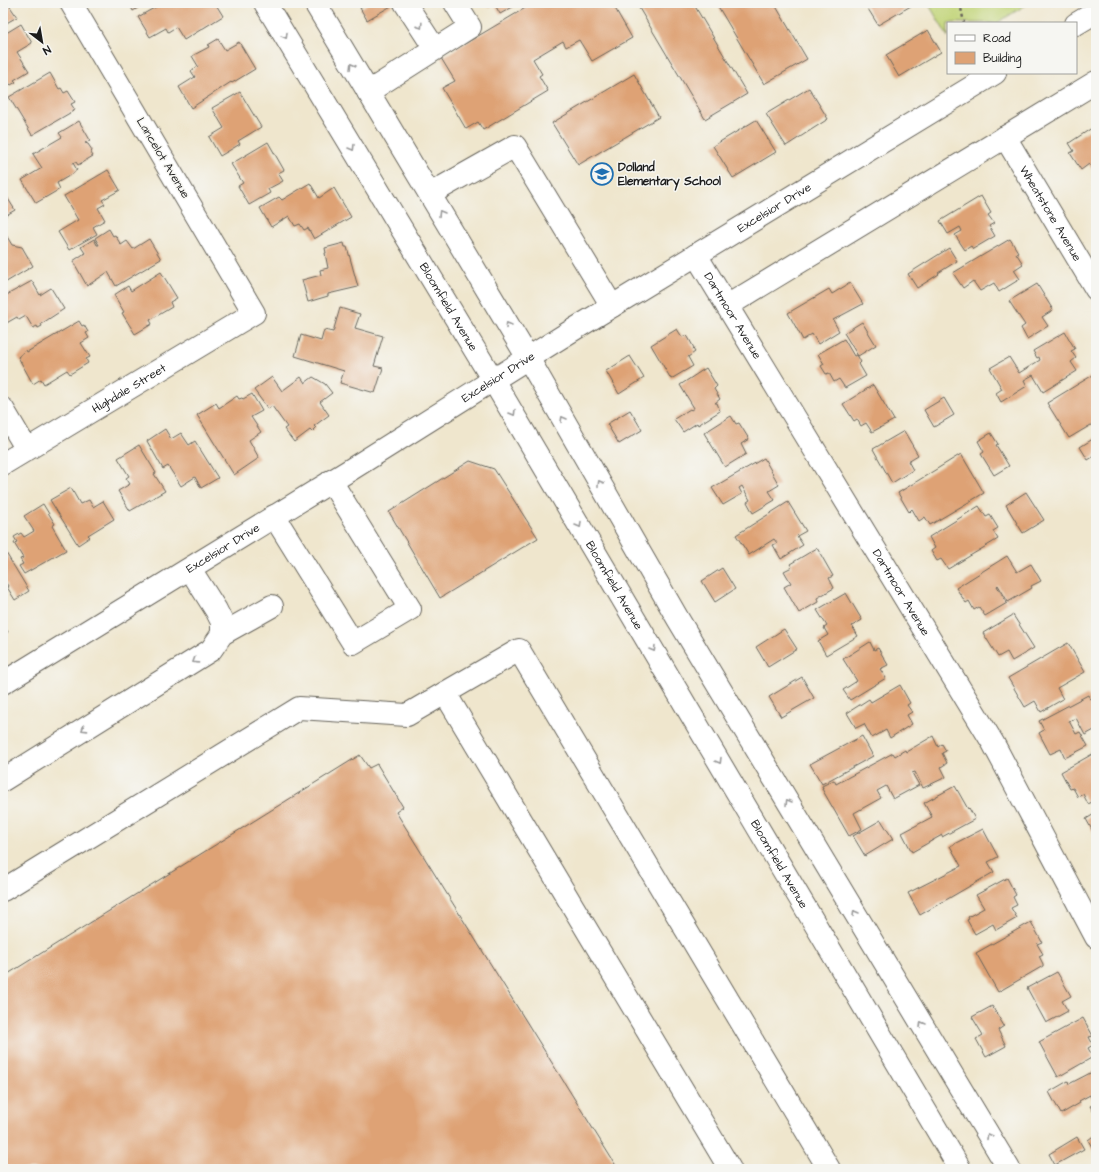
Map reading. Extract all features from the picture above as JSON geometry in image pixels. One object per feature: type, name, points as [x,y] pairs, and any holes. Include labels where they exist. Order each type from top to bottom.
[{"type":"main road","name":"Lancelot Avenue","points":[[71,3],[254,313]]},
{"type":"main road","name":"Bloomfield Avenue","points":[[265,3],[493,380],[960,1169]]},
{"type":"main road","points":[[315,3],[528,358],[678,619],[1009,1169]]},
{"type":"main road","points":[[405,3],[435,49]]},
{"type":"main road","points":[[368,92],[470,27],[455,3]]},
{"type":"main road","points":[[1077,23],[1096,12]]},
{"type":"main road","name":"Excelsior Drive","points":[[3,683],[190,569],[612,306],[993,74]]},
{"type":"main road","points":[[728,306],[1096,82]]},
{"type":"main road","name":"Wheatstone Avenue","points":[[1005,137],[1096,289]]},
{"type":"main road","points":[[430,194],[515,146],[612,306]]},
{"type":"main road","name":"Dartmoor Avenue","points":[[696,255],[993,743],[1096,937]]},
{"type":"main road","name":"Highdale Street","points":[[3,464],[26,448],[254,313]]},
{"type":"main road","points":[[3,409],[26,448]]},
{"type":"main road","points":[[274,516],[353,643],[410,609],[332,481]]},
{"type":"main road","points":[[190,569],[222,622],[222,634]]},
{"type":"main road","points":[[3,780],[212,650],[222,634],[272,606]]},
{"type":"main road","points":[[3,890],[299,708],[407,715],[519,650],[829,1169]]},
{"type":"main road","points":[[445,693],[730,1169]]},
{"type":"path","points":[[960,3],[964,22]]},
{"type":"green space","points":[[928,3],[1029,3],[999,22],[947,22],[947,35]]},
{"type":"building","points":[[3,3],[9,3],[17,17],[3,25]]},
{"type":"building","points":[[129,3],[146,3],[133,11]]},
{"type":"building","points":[[163,3],[215,3],[223,16],[184,40],[176,27],[168,32],[166,28],[150,37],[138,17]]},
{"type":"building","points":[[370,3],[392,3],[393,5],[367,20],[360,8]]},
{"type":"building","points":[[485,3],[494,3],[488,7]]},
{"type":"building","points":[[494,3],[520,3],[500,14]]},
{"type":"building","points":[[524,3],[612,3],[632,38],[592,61],[579,40],[566,47],[563,41],[533,59],[542,74],[539,76],[548,91],[483,130],[478,122],[466,129],[442,88],[455,81],[441,58],[527,7]]},
{"type":"building","points":[[636,3],[693,3],[747,94],[705,119]]},
{"type":"building","points":[[716,3],[774,3],[807,59],[764,84]]},
{"type":"building","points":[[916,3],[878,25],[865,4]]},
{"type":"building","points":[[21,24],[32,43],[17,52],[29,71],[14,80],[16,82],[11,85],[9,83],[3,87],[3,35]]},
{"type":"building","points":[[928,30],[941,52],[899,77],[886,55]]},
{"type":"building","points":[[218,39],[225,50],[239,42],[255,69],[232,83],[231,82],[191,108],[179,87],[195,77],[191,71],[198,66],[192,56],[209,47],[208,45]]},
{"type":"building","points":[[50,73],[59,89],[61,88],[64,93],[68,91],[75,102],[71,104],[75,110],[32,135],[9,97]]},
{"type":"building","points":[[634,74],[659,117],[578,165],[552,123]]},
{"type":"building","points":[[809,88],[828,119],[786,146],[766,114]]},
{"type":"building","points":[[240,92],[261,127],[238,141],[240,144],[220,156],[209,137],[224,128],[212,108]]},
{"type":"building","points":[[756,120],[776,152],[733,178],[713,146]]},
{"type":"building","points":[[79,121],[90,140],[85,143],[88,144],[92,150],[91,153],[93,156],[78,165],[76,162],[73,163],[77,170],[57,183],[60,189],[36,203],[22,180],[42,168],[33,154],[62,137],[59,133]]},
{"type":"building","points":[[1095,126],[1095,174],[1089,164],[1081,170],[1070,153],[1074,151],[1069,143]]},
{"type":"building","points":[[268,142],[284,170],[278,173],[283,181],[268,189],[270,193],[249,205],[238,186],[243,183],[231,164]]},
{"type":"building","points":[[108,170],[120,190],[102,200],[105,204],[98,208],[105,220],[93,227],[97,234],[69,250],[58,232],[78,220],[64,196]]},
{"type":"building","points":[[310,183],[319,198],[334,188],[351,217],[314,239],[308,228],[304,230],[300,224],[295,226],[289,216],[271,227],[260,208],[279,197],[282,200]]},
{"type":"building","points":[[3,194],[5,194],[15,210],[3,217]]},
{"type":"building","points":[[981,196],[991,213],[988,215],[994,223],[989,226],[995,236],[973,249],[971,246],[965,250],[955,235],[962,231],[960,227],[948,234],[940,221]]},
{"type":"building","points":[[109,229],[121,245],[127,241],[133,249],[149,239],[161,259],[116,286],[108,272],[87,286],[73,261],[85,253],[81,247],[94,239],[97,245],[99,245],[95,238]]},
{"type":"building","points":[[3,230],[12,245],[22,247],[33,266],[3,284]]},
{"type":"building","points":[[1010,239],[1023,264],[1014,270],[1020,279],[999,292],[994,283],[980,291],[973,281],[963,288],[953,273]]},
{"type":"building","points":[[344,243],[345,247],[347,247],[358,287],[328,294],[328,296],[308,302],[302,280],[321,275],[320,270],[328,268],[325,248]]},
{"type":"building","points":[[949,248],[957,261],[917,288],[908,274]]},
{"type":"building","points":[[161,272],[177,298],[170,302],[172,307],[150,320],[152,324],[135,334],[122,313],[124,312],[114,295],[128,286],[131,291]]},
{"type":"building","points":[[32,281],[40,295],[51,288],[64,309],[41,324],[42,326],[38,328],[37,326],[33,328],[26,316],[19,320],[17,317],[3,325],[3,297]]},
{"type":"building","points":[[850,283],[863,304],[833,320],[839,331],[818,344],[812,334],[803,340],[788,313],[829,289],[832,294]]},
{"type":"building","points":[[1037,284],[1053,310],[1042,317],[1048,326],[1027,339],[1021,328],[1025,325],[1009,301]]},
{"type":"building","points":[[340,308],[360,314],[355,328],[383,336],[374,366],[383,368],[375,393],[340,383],[344,371],[295,356],[301,335],[321,341],[324,330],[333,332]]},
{"type":"building","points":[[79,321],[82,326],[84,325],[88,332],[86,333],[89,338],[81,343],[90,357],[86,359],[88,363],[70,374],[67,370],[44,384],[41,379],[33,384],[18,357],[26,350],[27,352]]},
{"type":"building","points":[[862,322],[876,345],[858,356],[844,333]]},
{"type":"building","points":[[677,329],[682,337],[686,335],[688,337],[695,352],[688,357],[693,366],[671,379],[651,345]]},
{"type":"building","points":[[1065,332],[1075,349],[1071,351],[1076,358],[1071,362],[1077,371],[1043,392],[1033,375],[1024,380],[1027,386],[1001,402],[996,393],[1002,389],[990,368],[1009,357],[1019,373],[1040,360],[1033,351]]},
{"type":"building","points":[[844,339],[854,356],[857,355],[861,362],[859,364],[866,376],[845,388],[839,379],[834,382],[829,373],[826,374],[821,366],[824,364],[818,354]]},
{"type":"building","points":[[630,356],[644,378],[619,394],[606,371]]},
{"type":"building","points":[[706,368],[717,386],[714,389],[720,399],[715,403],[717,403],[720,411],[698,425],[697,423],[683,432],[674,419],[694,408],[680,385]]},
{"type":"building","points":[[1093,375],[1096,379],[1096,422],[1069,438],[1047,403]]},
{"type":"building","points":[[272,377],[282,391],[301,377],[305,383],[313,377],[325,384],[332,393],[320,402],[329,415],[314,426],[316,428],[312,432],[310,430],[294,442],[284,429],[287,427],[272,406],[268,409],[254,390]]},
{"type":"building","points":[[873,385],[894,420],[872,432],[866,423],[861,426],[857,419],[854,421],[843,404]]},
{"type":"building","points":[[252,394],[262,411],[251,417],[261,432],[249,440],[259,458],[234,475],[197,415],[216,403],[219,408],[237,396],[239,399],[243,399]]},
{"type":"building","points":[[944,398],[954,415],[934,427],[924,410]]},
{"type":"building","points":[[630,410],[642,430],[619,444],[607,424]]},
{"type":"building","points":[[731,416],[736,424],[739,423],[749,439],[741,444],[746,454],[725,467],[704,433]]},
{"type":"building","points":[[165,429],[171,439],[181,433],[189,445],[195,441],[218,478],[201,488],[195,477],[181,486],[168,466],[163,469],[147,441]]},
{"type":"building","points":[[904,431],[918,455],[908,461],[913,470],[892,483],[873,449]]},
{"type":"building","points":[[991,433],[998,444],[996,445],[1009,466],[994,475],[981,454],[984,452],[978,441]]},
{"type":"building","points":[[1096,437],[1096,455],[1088,460],[1080,447]]},
{"type":"building","points":[[139,445],[156,473],[154,474],[165,491],[130,511],[118,491],[130,484],[126,478],[129,476],[118,458]]},
{"type":"building","points":[[961,454],[984,493],[930,525],[925,517],[919,521],[912,509],[909,512],[898,493]]},
{"type":"building","points":[[764,458],[779,485],[769,491],[775,500],[753,513],[747,502],[750,500],[742,486],[739,488],[742,494],[723,505],[712,488]]},
{"type":"building","points":[[470,461],[494,469],[538,538],[440,598],[389,512]]},
{"type":"building","points":[[71,488],[80,504],[89,500],[93,507],[103,501],[114,519],[88,535],[90,537],[78,545],[50,500]]},
{"type":"building","points":[[1026,492],[1044,520],[1023,533],[1006,505]]},
{"type":"building","points":[[788,502],[806,531],[797,536],[803,545],[781,559],[773,545],[777,543],[774,539],[749,555],[736,535]]},
{"type":"building","points":[[43,504],[55,524],[52,526],[66,550],[24,574],[19,566],[23,564],[20,559],[23,558],[14,543],[17,542],[14,537],[21,533],[24,537],[34,531],[24,516]]},
{"type":"building","points":[[979,506],[986,517],[990,515],[998,528],[993,531],[998,539],[948,569],[941,559],[937,561],[931,551],[935,548],[929,537]]},
{"type":"building","points":[[3,548],[29,591],[15,600],[6,583],[3,585]]},
{"type":"building","points":[[817,548],[833,576],[829,578],[834,588],[817,598],[818,602],[799,613],[784,587],[791,583],[784,571],[792,567],[790,564]]},
{"type":"building","points":[[1007,556],[1017,572],[1031,564],[1041,581],[1008,602],[998,585],[997,586],[1007,603],[985,616],[979,607],[974,610],[969,601],[966,603],[956,588]]},
{"type":"building","points":[[722,568],[735,589],[715,602],[702,581]]},
{"type":"building","points":[[846,593],[862,620],[852,626],[858,636],[826,655],[818,641],[828,635],[824,628],[827,626],[817,610]]},
{"type":"building","points":[[1013,615],[1034,648],[1012,661],[1007,652],[998,657],[983,633]]},
{"type":"building","points":[[3,624],[8,632],[3,635]]},
{"type":"building","points":[[784,629],[797,649],[768,667],[756,647]]},
{"type":"building","points":[[870,642],[874,650],[878,648],[888,665],[880,669],[886,678],[850,700],[843,690],[857,681],[843,659]]},
{"type":"building","points":[[1068,643],[1085,672],[1057,688],[1063,699],[1041,712],[1035,701],[1025,707],[1008,678]]},
{"type":"building","points":[[802,677],[814,698],[781,717],[769,697]]},
{"type":"building","points":[[900,685],[910,703],[907,705],[912,712],[907,715],[912,724],[890,738],[886,730],[872,738],[864,724],[856,728],[847,713],[869,699],[871,702]]},
{"type":"building","points":[[1088,695],[1090,699],[1093,697],[1096,703],[1096,729],[1085,735],[1076,718],[1069,721],[1076,734],[1080,732],[1088,746],[1065,758],[1061,749],[1050,754],[1039,733],[1044,730],[1039,721]]},
{"type":"building","points":[[862,736],[873,756],[822,784],[810,764]]},
{"type":"building","points":[[933,736],[938,747],[942,744],[946,751],[942,753],[947,763],[941,767],[946,777],[923,788],[915,772],[912,773],[919,785],[893,799],[886,786],[877,791],[881,798],[854,813],[862,829],[849,836],[822,789],[822,786],[834,780],[836,784],[893,753],[895,756],[905,750],[906,752]]},
{"type":"building","points":[[1096,752],[1096,800],[1088,804],[1083,794],[1078,797],[1073,788],[1070,789],[1061,772]]},
{"type":"building","points":[[360,755],[369,768],[377,764],[403,807],[396,812],[618,1169],[3,1169],[3,977]]},
{"type":"building","points":[[955,786],[975,819],[912,852],[902,833],[932,817],[924,803]]},
{"type":"building","points":[[1096,813],[1096,837],[1086,819]]},
{"type":"building","points":[[881,820],[893,839],[865,856],[853,836]]},
{"type":"building","points":[[983,829],[998,857],[988,862],[994,872],[920,915],[908,893],[961,866],[950,846]]},
{"type":"building","points":[[1007,878],[1016,895],[1013,897],[1017,905],[1011,908],[1017,918],[996,930],[993,924],[975,934],[967,920],[969,919],[968,917],[984,908],[976,895]]},
{"type":"building","points":[[1031,922],[1042,942],[1037,944],[1043,954],[1039,956],[1043,966],[998,992],[976,953]]},
{"type":"building","points":[[1057,972],[1071,996],[1062,1001],[1068,1011],[1046,1023],[1027,988]]},
{"type":"building","points":[[992,1006],[1004,1026],[998,1030],[1006,1046],[986,1057],[976,1039],[983,1035],[972,1017]]},
{"type":"building","points":[[1083,1018],[1093,1036],[1089,1037],[1093,1045],[1088,1048],[1093,1057],[1058,1077],[1039,1042]]},
{"type":"building","points":[[1096,1070],[1096,1116],[1090,1106],[1095,1104],[1090,1095],[1079,1101],[1080,1103],[1061,1114],[1049,1092],[1068,1081],[1069,1084]]},
{"type":"building","points":[[1096,1134],[1096,1154],[1088,1140]]},
{"type":"building","points":[[1077,1137],[1084,1149],[1055,1165],[1049,1154]]},
{"type":"place","name":"Dolland Elementary School","points":[[602,174]]}]
